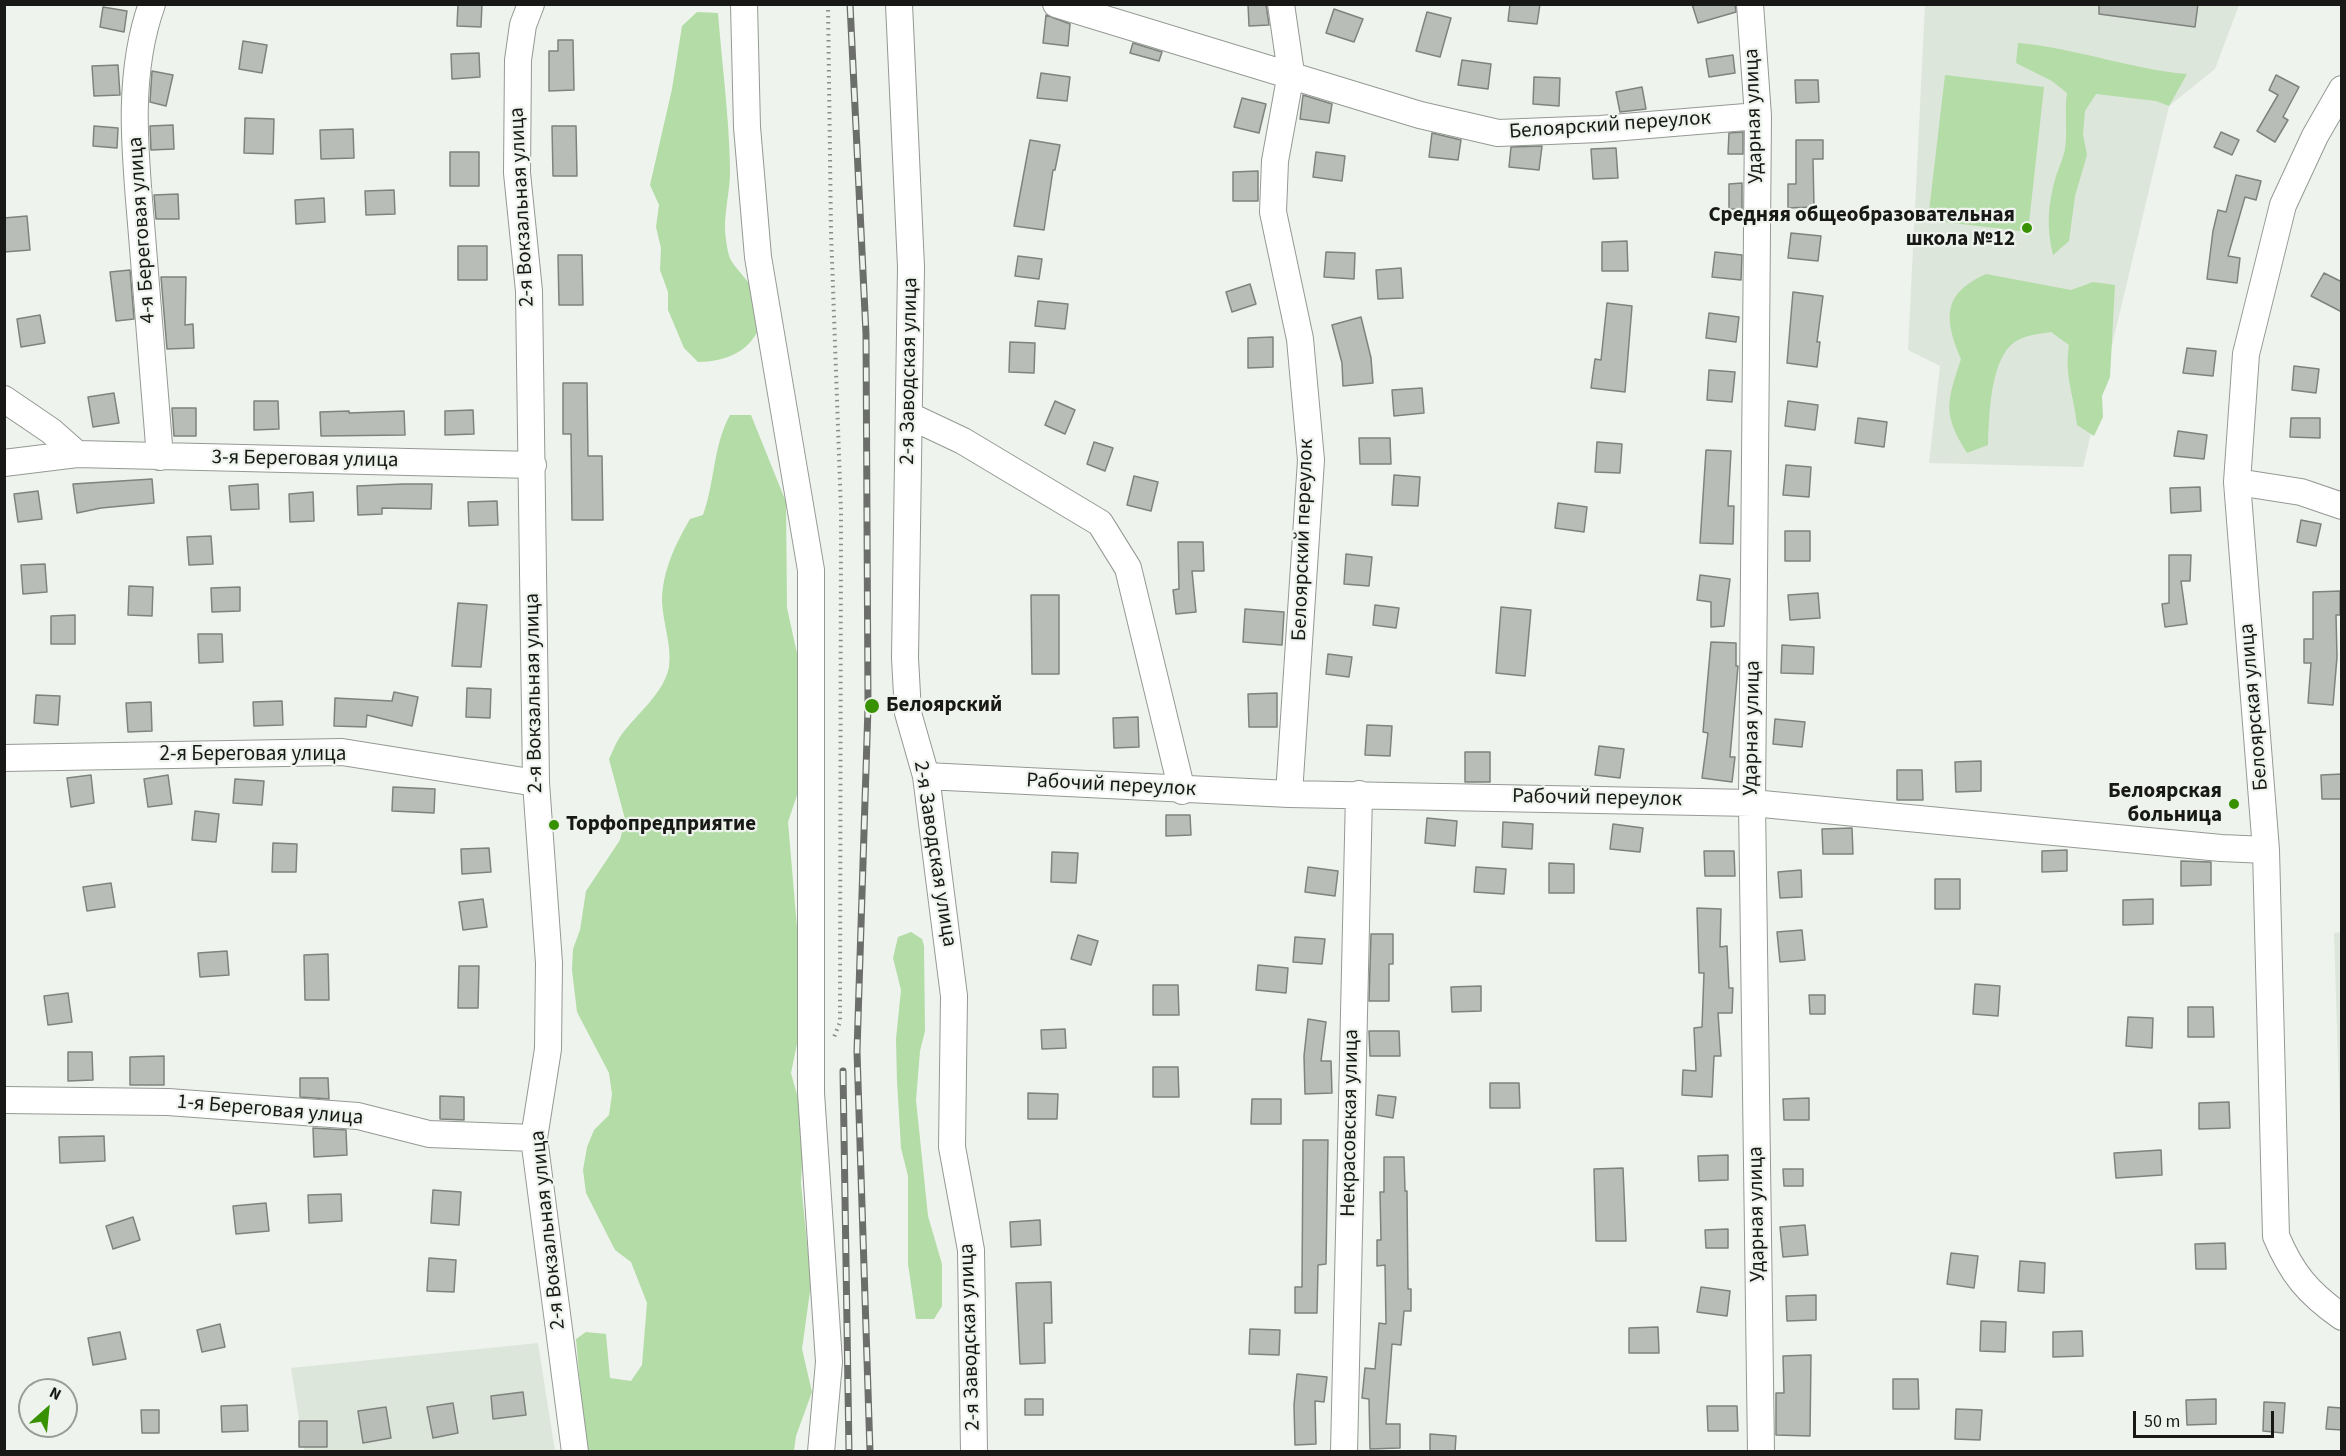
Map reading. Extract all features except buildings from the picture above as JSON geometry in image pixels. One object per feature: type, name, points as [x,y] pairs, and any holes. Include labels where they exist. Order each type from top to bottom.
[{"type":"street","name":"4-я Береговая улица","points":[[152,4],[144,26],[135,91],[137,169],[160,458]]},
{"type":"street","name":"2-я Вокзальная улица","points":[[531,4],[523,25],[518,60],[517,173],[529,291],[536,783],[549,974],[548,1049],[534,1138],[575,1452]]},
{"type":"street","points":[[744,4],[747,127],[758,257],[811,570],[811,1093],[829,1362],[821,1452]]},
{"type":"street","name":"2-я Заводская улица","points":[[899,4],[911,267],[905,658],[908,712],[926,776],[954,996],[952,1147],[971,1250],[974,1452]]},
{"type":"street","points":[[1056,4],[1290,73]]},
{"type":"street","name":"Белоярский переулок","points":[[1281,4],[1290,73],[1275,161],[1273,212],[1300,339],[1311,460],[1289,794]]},
{"type":"street","name":"Ударная улица","points":[[1750,4],[1758,116],[1752,803],[1761,1452]]},
{"type":"street","name":"Белоярский переулок","points":[[1290,73],[1420,115],[1498,133],[1600,129],[1758,116]]},
{"type":"street","name":"Белоярская улица","points":[[2342,89],[2315,136],[2283,206],[2246,354],[2237,482],[2266,850],[2276,1236],[2289,1266],[2313,1297],[2342,1317]]},
{"type":"street","points":[[4,399],[51,431],[77,454]]},
{"type":"street","points":[[910,416],[963,441],[1100,523],[1128,568],[1182,790]]},
{"type":"street","name":"3-я Береговая улица","points":[[4,463],[77,454],[160,458],[533,465]]},
{"type":"street","points":[[2237,482],[2301,492],[2342,506]]},
{"type":"street","name":"2-я Береговая улица","points":[[4,758],[342,752],[439,770],[536,783]]},
{"type":"street","name":"Рабочий переулок","points":[[926,776],[1289,794],[1752,803],[2210,847],[2266,850]]},
{"type":"street","name":"Некрасовская улица","points":[[1344,1452],[1359,794]]},
{"type":"street","name":"1-я Береговая улица","points":[[4,1100],[168,1102],[358,1116],[429,1134],[534,1138]]},
{"type":"path","points":[[828,4],[831,231],[841,511],[840,1022],[832,1042]]},
{"type":"shaded area","name":"Средняя общеобразовательная школа №12","points":[[1925,5],[2239,5],[2215,69],[2169,106],[2083,467],[1929,463],[1940,366],[1908,350]]},
{"type":"shaded area","points":[[2342,932],[2341,1158],[2334,933]]},
{"type":"shaded area","points":[[538,1343],[555,1451],[304,1451],[291,1368]]},
{"type":"green space","points":[[697,12],[718,13],[729,148],[730,176],[725,222],[728,251],[731,260],[757,296],[762,312],[757,331],[745,347],[728,357],[698,362],[684,348],[668,310],[668,292],[660,270],[661,248],[656,227],[659,205],[650,185],[672,89],[682,26]]},
{"type":"green space","points":[[2018,43],[2061,49],[2144,68],[2187,74],[2169,106],[2156,101],[2096,94],[2085,111],[2083,134],[2087,155],[2075,196],[2069,241],[2053,255],[2049,235],[2050,206],[2056,176],[2065,149],[2067,93],[2052,81],[2016,63]]},
{"type":"green space","points":[[1945,75],[2044,87],[2028,232],[1928,220]]},
{"type":"green space","points":[[1986,274],[2071,290],[2093,282],[2115,285],[2110,377],[2102,396],[2103,417],[2094,436],[2077,425],[2068,366],[2069,345],[2051,332],[2020,339],[2004,354],[1992,392],[1988,445],[1967,453],[1950,417],[1950,397],[1961,359],[1952,331],[1951,309],[1954,299],[1961,290]]},
{"type":"green space","points":[[730,415],[751,415],[786,502],[787,608],[802,676],[801,783],[788,822],[804,1010],[791,1073],[804,1120],[801,1183],[811,1284],[802,1349],[812,1392],[796,1436],[794,1451],[586,1452],[576,1339],[586,1332],[606,1334],[610,1378],[631,1381],[642,1365],[647,1303],[631,1262],[615,1250],[586,1193],[583,1170],[587,1147],[594,1130],[609,1115],[612,1094],[609,1073],[577,1012],[572,970],[573,949],[580,930],[586,891],[620,840],[625,819],[609,759],[620,737],[656,694],[666,677],[670,659],[662,602],[664,580],[675,549],[690,519],[703,515],[720,439]]},
{"type":"green space","points":[[911,932],[922,939],[924,946],[925,1031],[920,1051],[916,1100],[928,1216],[942,1264],[942,1306],[934,1319],[916,1319],[908,1264],[908,1176],[901,1148],[897,1081],[896,1039],[901,990],[893,958],[898,937]]},
{"type":"railway","points":[[850,4],[866,334],[868,707],[857,1051],[870,1452]]},
{"type":"railway","points":[[843,1071],[849,1452]]},
{"type":"place","name":"Средняя общеобразовательная школа №12","points":[[2027,228]]},
{"type":"place","name":"Белоярский","points":[[872,706]]},
{"type":"place","name":"Белоярская больница","points":[[2234,804]]},
{"type":"place","name":"Торфопредприятие","points":[[554,825]]}]
